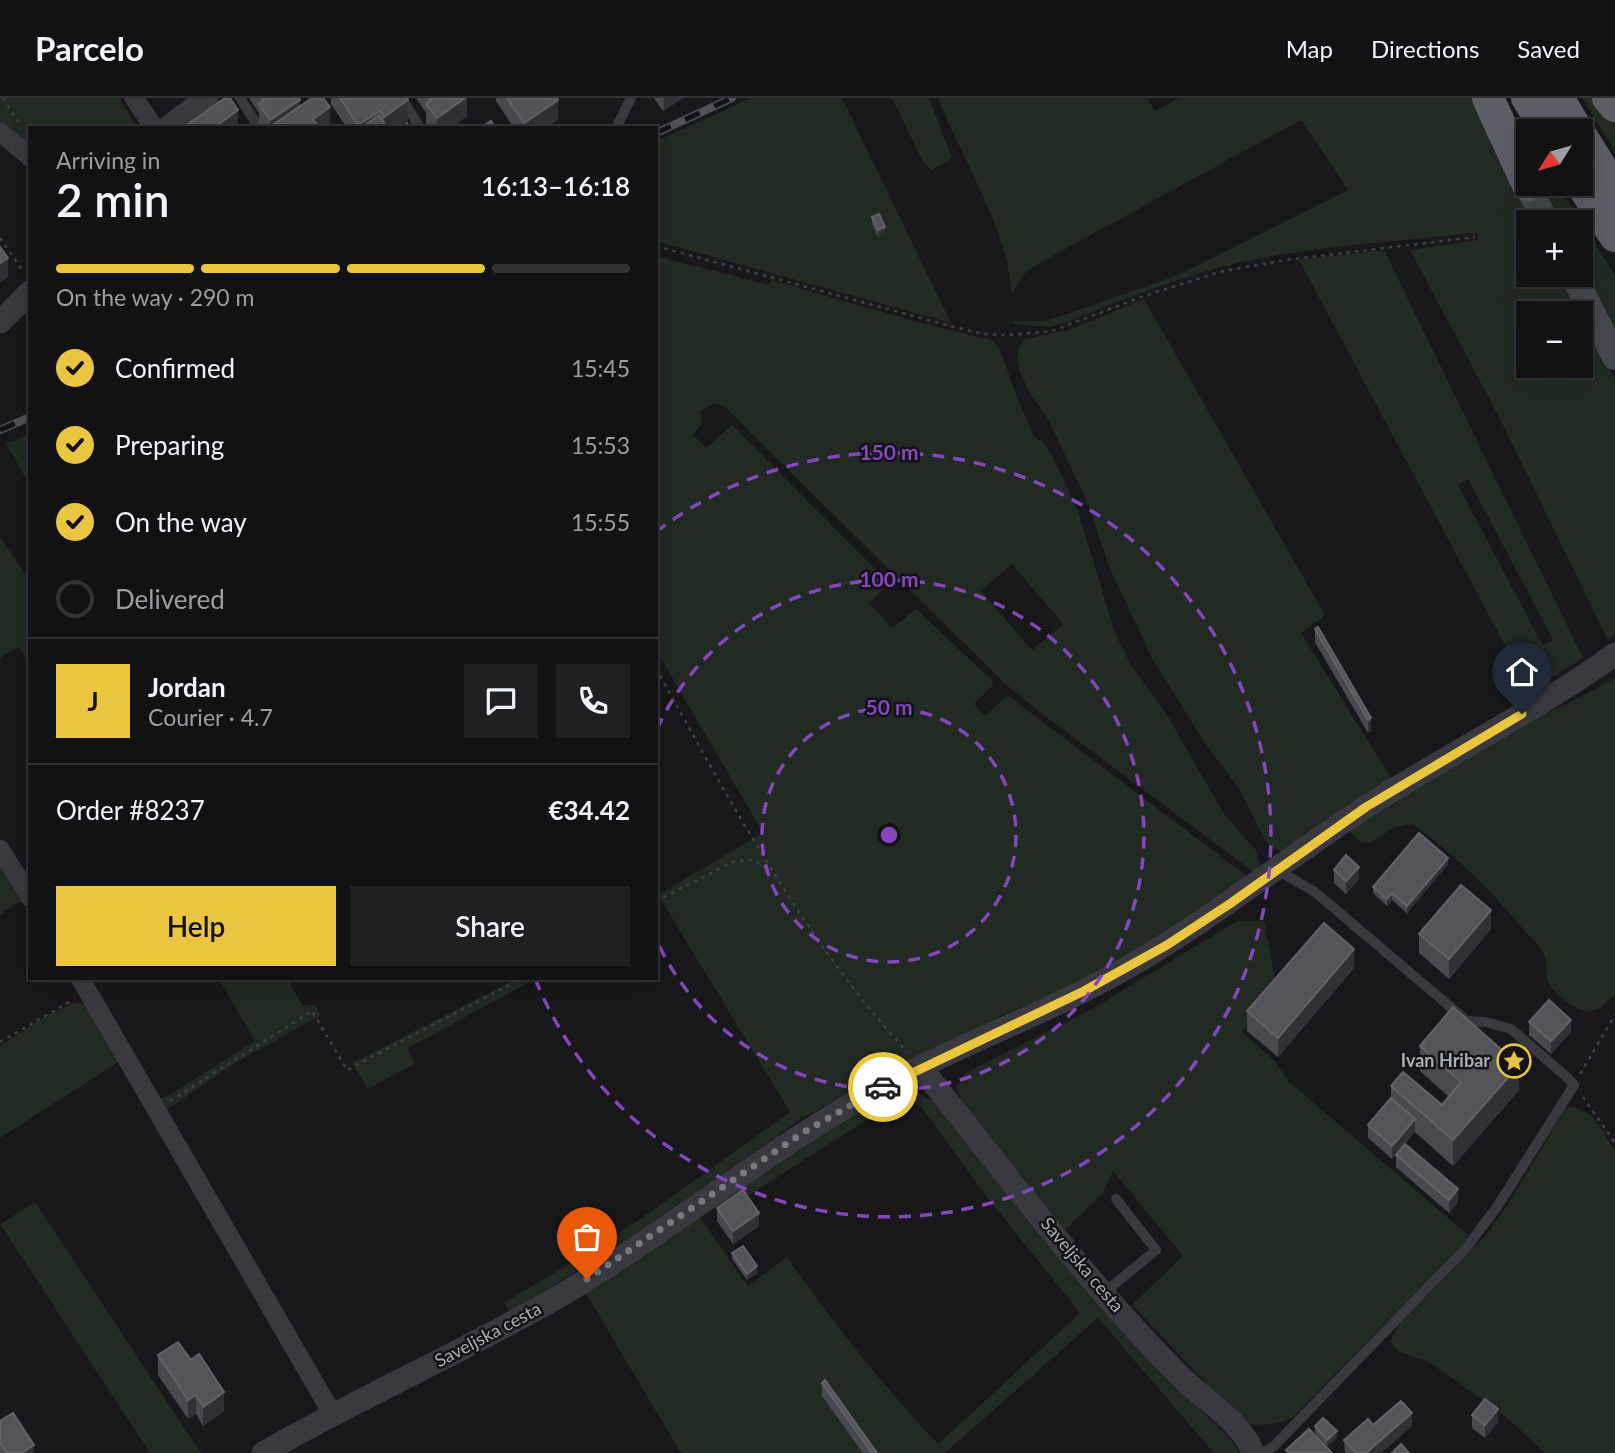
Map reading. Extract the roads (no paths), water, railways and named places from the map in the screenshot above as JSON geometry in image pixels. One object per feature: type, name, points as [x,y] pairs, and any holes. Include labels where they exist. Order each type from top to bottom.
[{"type":"highway","points":[[1488,98],[1516,159]]},
{"type":"highway","points":[[1527,98],[1540,119]]},
{"type":"highway","points":[[1558,98],[1571,119]]},
{"type":"highway","points":[[1608,98],[1615,106]]},
{"type":"highway","points":[[1593,155],[1615,190]]},
{"type":"highway","points":[[1589,196],[1615,236]]},
{"type":"main road","points":[[1479,98],[1516,164]]},
{"type":"main road","points":[[1579,287],[1615,357]]},
{"type":"street","points":[[134,98],[153,126]]},
{"type":"street","points":[[170,126],[207,98]]},
{"type":"street","points":[[0,132],[28,155]]},
{"type":"street","points":[[0,322],[27,282]]},
{"type":"street","name":"Saveljska cesta","points":[[263,1453],[491,1335],[555,1298],[647,1240],[804,1132],[886,1085],[1122,971],[1188,931],[1366,807],[1569,685],[1615,654]]},
{"type":"street","points":[[0,849],[28,894]]},
{"type":"street","points":[[81,980],[333,1415]]},
{"type":"street","name":"Saveljska cesta","points":[[921,1068],[1104,1293],[1178,1375],[1241,1431],[1253,1453]]},
{"type":"lane","points":[[240,98],[257,126]]},
{"type":"lane","points":[[402,98],[419,126]]},
{"type":"lane","points":[[617,126],[631,98]]},
{"type":"lane","points":[[1263,1453],[1274,1446],[1467,1247],[1499,1203],[1574,1085],[1511,1029],[1486,1022],[1467,1021],[1315,892],[1276,870]]},
{"type":"lane","points":[[1104,1293],[1156,1250],[1116,1199]]},
{"type":"railway","points":[[658,132],[732,98]]},
{"type":"railway","points":[[0,430],[28,418]]},
{"type":"place","name":"Ivan Hribar","points":[[1514,1061]]}]
